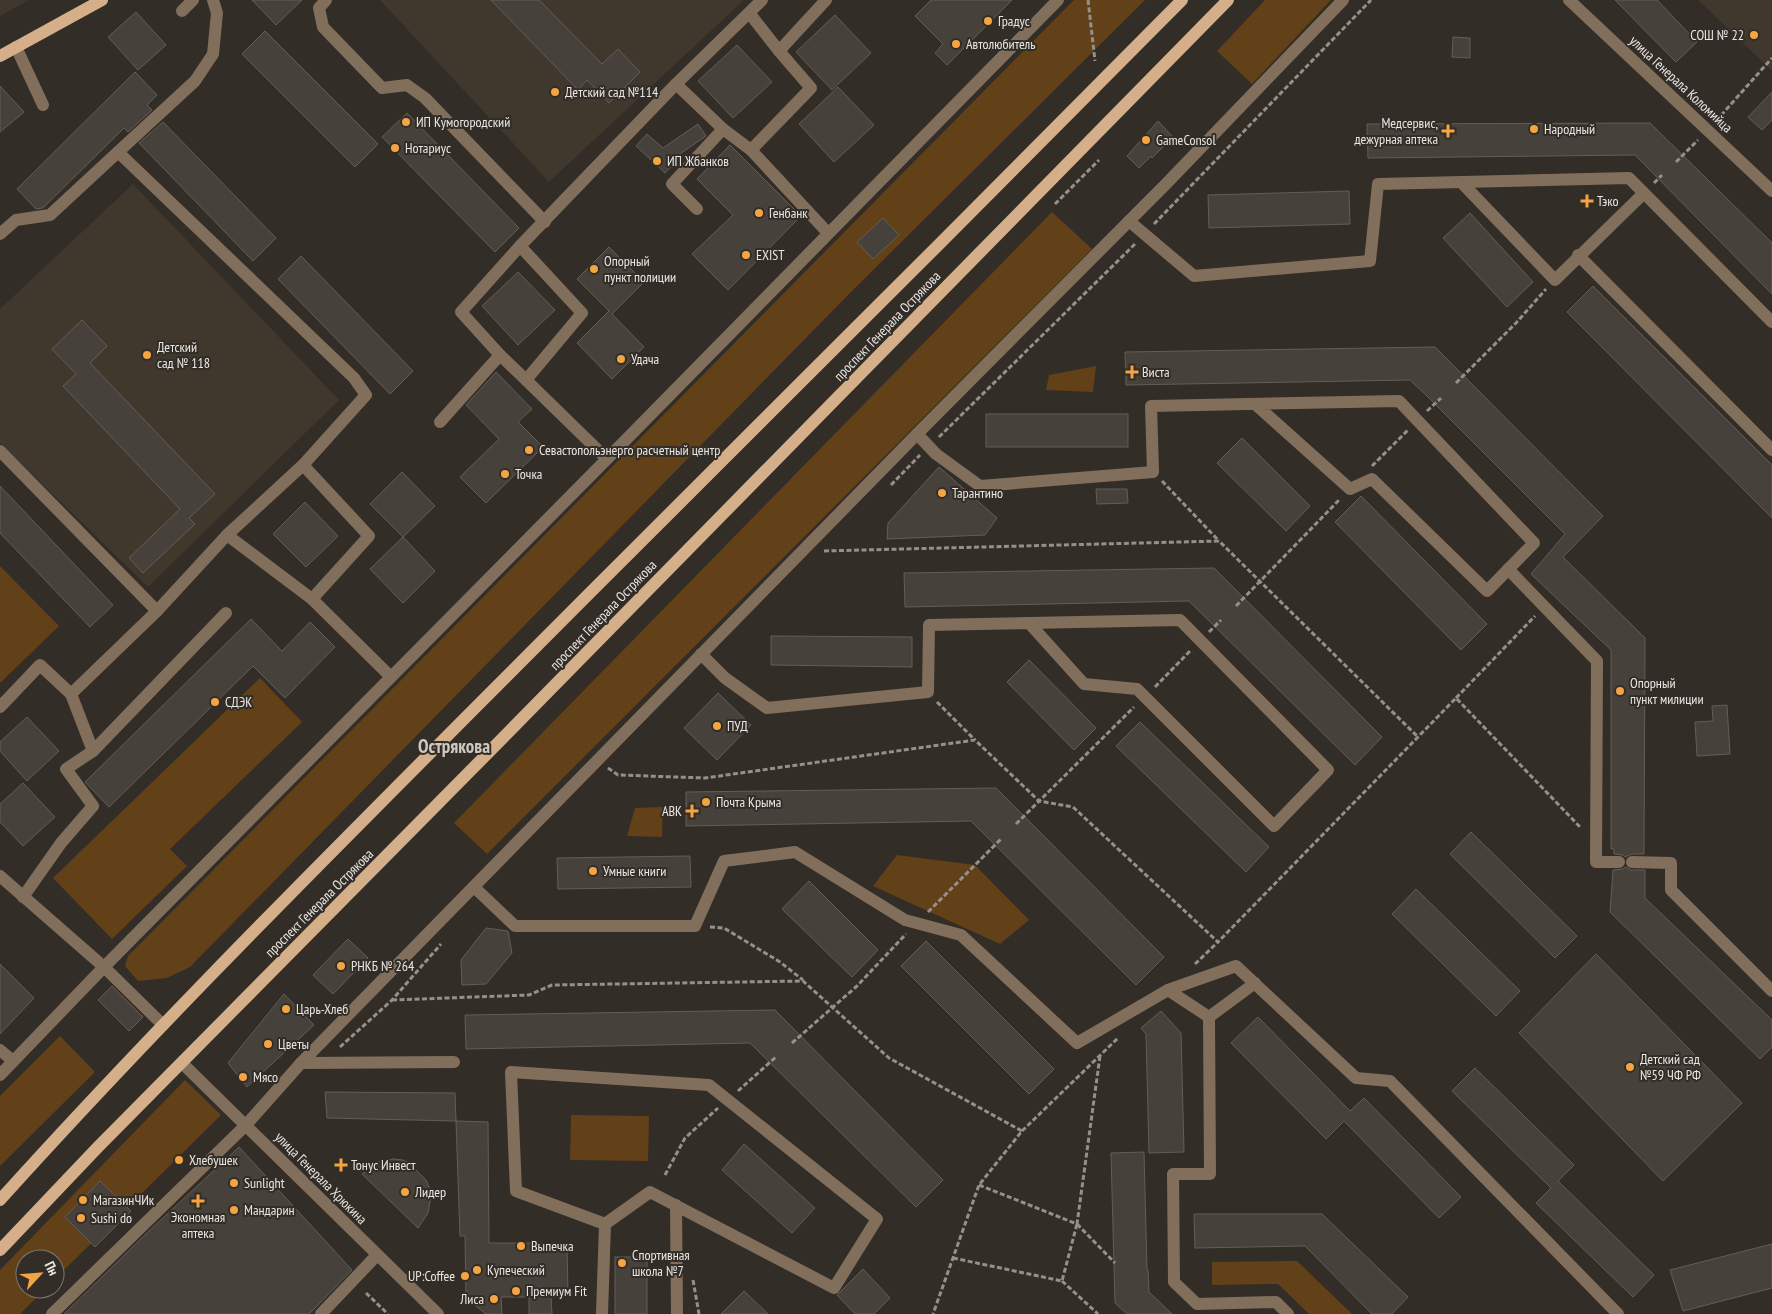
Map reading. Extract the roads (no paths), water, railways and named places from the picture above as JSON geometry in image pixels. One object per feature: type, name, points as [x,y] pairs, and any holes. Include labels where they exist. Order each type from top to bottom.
[{"type":"main road","points":[[0,56],[102,0]]},
{"type":"main road","name":"проспект Генерала Острякова","points":[[0,1200],[163,1025],[382,802],[928,258],[1182,0]]},
{"type":"main road","name":"проспект Генерала Острякова","points":[[0,1250],[98,1146],[495,746],[1228,0]]},
{"type":"street","points":[[182,11],[193,0]]},
{"type":"street","points":[[0,234],[16,220],[50,215],[195,81],[213,54],[217,13],[213,0]]},
{"type":"street","points":[[326,0],[319,8],[323,27],[382,88],[407,85],[425,98],[545,222]]},
{"type":"street","points":[[607,459],[500,355],[461,312],[520,246],[676,84],[750,14],[762,0]]},
{"type":"street","points":[[52,1314],[246,1125],[301,1063],[1344,0]]},
{"type":"street","name":"улица Генерала Коломийца","points":[[1569,0],[1772,191]]},
{"type":"street","points":[[0,1075],[104,967],[607,459],[1051,2]]},
{"type":"street","points":[[779,52],[818,3]]},
{"type":"street","points":[[750,14],[779,52],[811,88],[751,150]]},
{"type":"street","points":[[16,47],[43,105]]},
{"type":"street","points":[[676,84],[723,129],[751,150],[828,233]]},
{"type":"street","points":[[697,209],[672,184],[723,129]]},
{"type":"street","points":[[71,694],[156,611],[227,535],[303,465],[366,395],[354,378],[118,152]]},
{"type":"street","points":[[1129,221],[1194,276],[1370,261],[1378,184],[1629,178],[1772,322]]},
{"type":"street","points":[[1461,182],[1555,280],[1578,255],[1612,226],[1643,194]]},
{"type":"street","points":[[520,246],[582,313],[526,380]]},
{"type":"street","points":[[1578,255],[1772,450]]},
{"type":"street","points":[[440,422],[500,355]]},
{"type":"street","points":[[917,434],[936,454],[980,486],[1153,472],[1151,406],[1399,401],[1534,543],[1487,591],[1372,479],[1350,489],[1255,404]]},
{"type":"street","points":[[0,451],[156,611]]},
{"type":"street","points":[[303,465],[369,536],[312,600]]},
{"type":"street","points":[[227,535],[312,600],[391,677]]},
{"type":"street","points":[[1508,569],[1598,662],[1596,862],[1619,862]]},
{"type":"street","points":[[23,897],[61,843],[93,806],[66,769],[94,751],[226,613]]},
{"type":"street","points":[[701,654],[725,678],[767,708],[928,692],[929,625],[1029,623],[1180,620],[1328,770],[1274,826],[1137,689],[1084,684],[1029,623]]},
{"type":"street","points":[[0,707],[40,665],[71,694],[94,751]]},
{"type":"street","points":[[474,887],[515,926],[695,926],[724,861],[795,852],[905,920],[961,934],[1077,1043],[1168,990],[1236,966],[1356,1078],[1390,1081],[1618,1314]]},
{"type":"street","points":[[1632,862],[1671,863],[1671,890],[1772,991]]},
{"type":"street","points":[[0,876],[104,967],[163,1025]]},
{"type":"street","points":[[1209,1017],[1255,983]]},
{"type":"street","points":[[1168,990],[1209,1017]]},
{"type":"street","points":[[1209,1017],[1210,1174],[1173,1174],[1174,1282],[1197,1304],[1276,1302],[1288,1314]]},
{"type":"street","points":[[0,1050],[13,1061]]},
{"type":"street","points":[[301,1063],[454,1062]]},
{"type":"street","name":"улица Генерала Хрюкина","points":[[182,1063],[438,1314]]},
{"type":"street","points":[[511,1072],[709,1085],[877,1219],[834,1288],[650,1192],[605,1224],[516,1191],[511,1072]]},
{"type":"street","points":[[676,1205],[677,1314]]},
{"type":"street","points":[[602,1314],[605,1224]]},
{"type":"street","points":[[321,1314],[377,1255]]},
{"type":"place","name":"Градус","points":[[988,21]]},
{"type":"place","name":"СОШ № 22","points":[[1754,35]]},
{"type":"place","name":"Автолюбитель","points":[[956,44]]},
{"type":"place","name":"Детский сад №114","points":[[555,92]]},
{"type":"place","name":"ИП Кумогородский","points":[[406,122]]},
{"type":"place","name":"Народный","points":[[1534,129]]},
{"type":"place","name":"Медсервис, дежурная аптека","points":[[1448,131]]},
{"type":"place","name":"GameConsol","points":[[1146,140]]},
{"type":"place","name":"Нотариус","points":[[395,148]]},
{"type":"place","name":"ИП Жбанков","points":[[657,161]]},
{"type":"place","name":"Тэко","points":[[1587,201]]},
{"type":"place","name":"Генбанк","points":[[759,213]]},
{"type":"place","name":"EXIST","points":[[746,255]]},
{"type":"place","name":"Опорный пункт полиции","points":[[594,269]]},
{"type":"place","name":"Детский сад № 118","points":[[147,355]]},
{"type":"place","name":"Удача","points":[[621,359]]},
{"type":"place","name":"Виста","points":[[1132,372]]},
{"type":"place","name":"Севастопольэнерго расчетный центр","points":[[529,450]]},
{"type":"place","name":"Точка","points":[[505,474]]},
{"type":"place","name":"Тарантино","points":[[942,493]]},
{"type":"place","name":"Опорный пункт милиции","points":[[1620,691]]},
{"type":"place","name":"СДЭК","points":[[215,702]]},
{"type":"place","name":"ПУД","points":[[717,726]]},
{"type":"place","name":"Почта Крыма","points":[[706,802]]},
{"type":"place","name":"АВК","points":[[692,811]]},
{"type":"place","name":"Умные книги","points":[[593,871]]},
{"type":"place","name":"РНКБ № 264","points":[[341,966]]},
{"type":"place","name":"Царь-Хлеб","points":[[286,1009]]},
{"type":"place","name":"Цветы","points":[[268,1044]]},
{"type":"place","name":"Детский сад №59 ЧФ РФ","points":[[1630,1067]]},
{"type":"place","name":"Мясо","points":[[243,1077]]},
{"type":"place","name":"Хлебушек","points":[[179,1160]]},
{"type":"place","name":"Тонус Инвест","points":[[341,1165]]},
{"type":"place","name":"Sunlight","points":[[234,1183]]},
{"type":"place","name":"Лидер","points":[[405,1192]]},
{"type":"place","name":"МагазинЧИк","points":[[83,1200]]},
{"type":"place","name":"Экономная аптека","points":[[198,1201]]},
{"type":"place","name":"Мандарин","points":[[234,1210]]},
{"type":"place","name":"Sushi do","points":[[81,1218]]},
{"type":"place","name":"Выпечка","points":[[521,1246]]},
{"type":"place","name":"Спортивная школа №7","points":[[622,1263]]},
{"type":"place","name":"Купеческий","points":[[477,1270]]},
{"type":"place","name":"UP:Coffee","points":[[465,1276]]},
{"type":"place","name":"Премиум Fit","points":[[516,1291]]},
{"type":"place","name":"Лиса","points":[[494,1299]]},
{"type":"district","name":"Острякова","points":[[454,746]]}]
